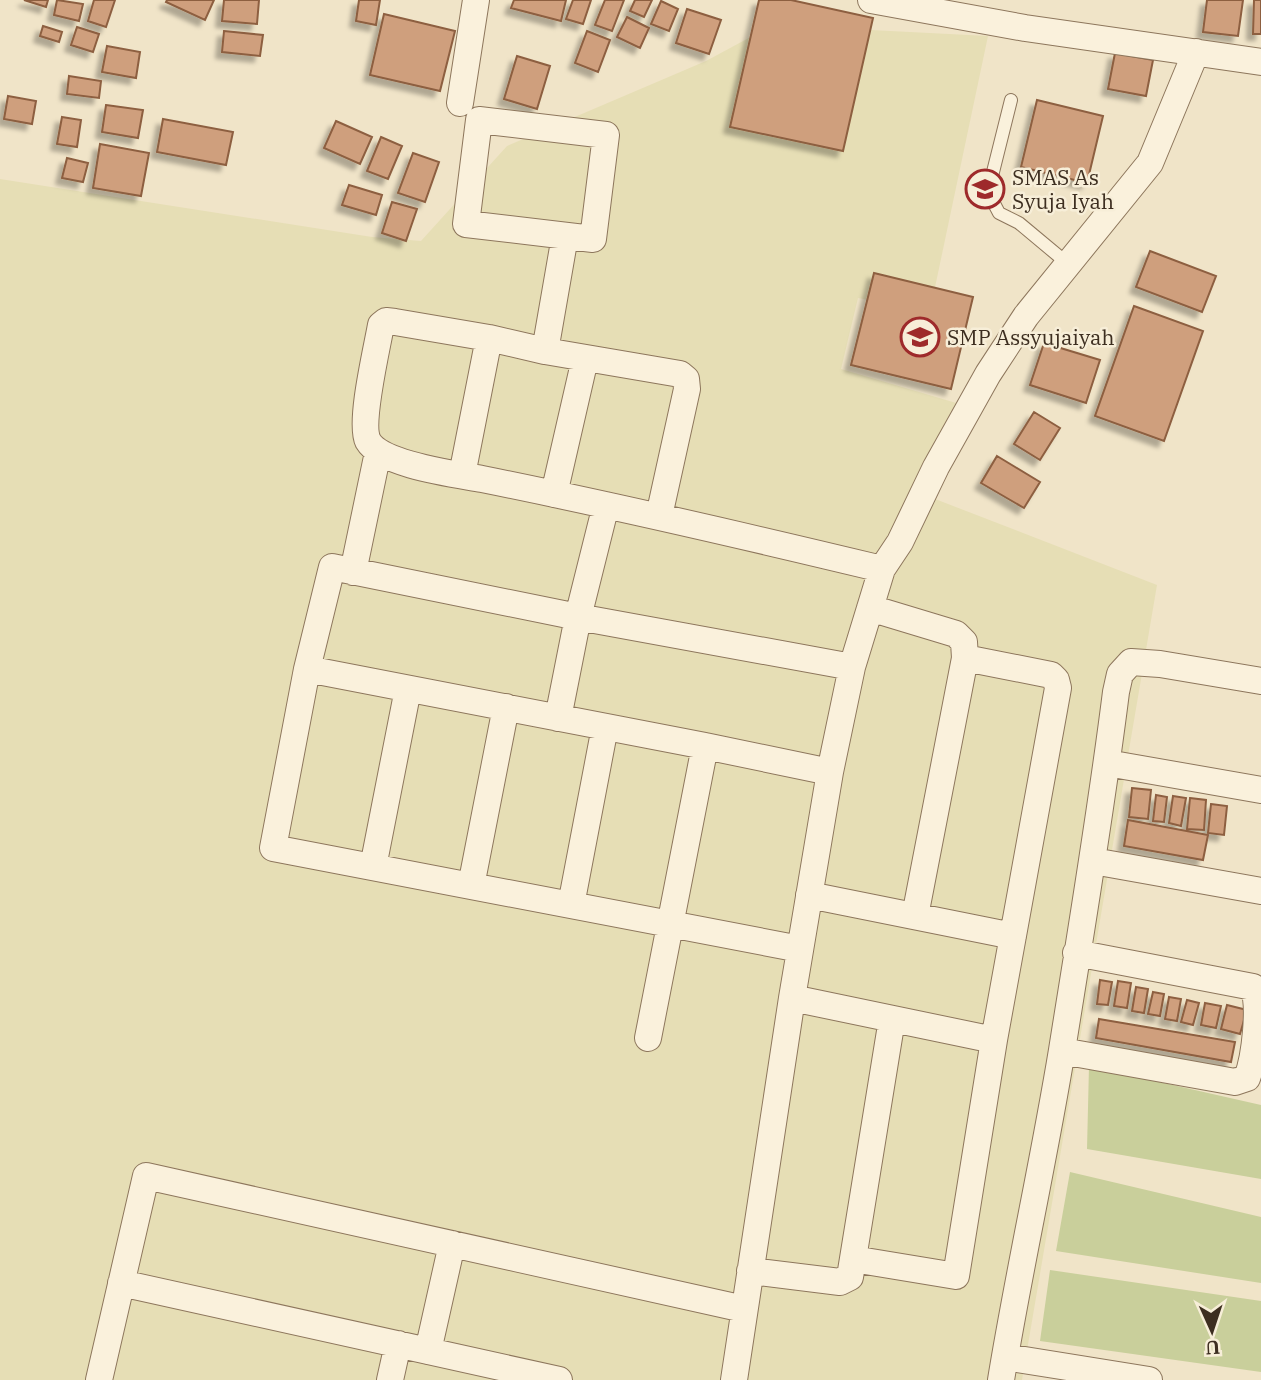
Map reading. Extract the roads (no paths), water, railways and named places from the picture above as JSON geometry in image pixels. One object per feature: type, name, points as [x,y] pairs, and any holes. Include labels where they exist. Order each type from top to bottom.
[{"type":"street","points":[[460,103],[476,0]]},
{"type":"street","points":[[871,0],[1025,28],[1261,62]]},
{"type":"street","points":[[734,1380],[792,998],[830,772],[852,667],[882,569],[900,541],[936,467],[988,374],[1026,316],[1150,163],[1196,52]]},
{"type":"street","points":[[478,120],[606,135],[593,239],[565,236],[466,225],[478,120]]},
{"type":"street","points":[[545,351],[565,236]]},
{"type":"street","points":[[659,516],[687,389],[686,379],[680,374],[585,359],[489,338],[395,322],[386,321],[381,325],[364,424],[368,440],[378,452],[393,459],[659,516],[882,569]]},
{"type":"street","points":[[462,475],[489,338]]},
{"type":"street","points":[[554,494],[585,359]]},
{"type":"street","points":[[353,572],[378,452]]},
{"type":"street","points":[[558,718],[578,617],[606,505]]},
{"type":"street","points":[[800,949],[272,848],[307,669],[332,567],[578,617],[852,667]]},
{"type":"street","points":[[870,608],[956,634],[964,642],[965,658],[915,916]]},
{"type":"street","points":[[853,1259],[956,1276],[994,1041],[1058,688],[1051,675],[965,658]]},
{"type":"street","points":[[1149,1380],[1003,1369],[1062,1051],[1093,861],[1116,692],[1121,674],[1131,662],[1160,664],[1261,681]]},
{"type":"street","points":[[307,669],[830,772]]},
{"type":"street","points":[[373,867],[408,689]]},
{"type":"street","points":[[471,886],[506,707]]},
{"type":"street","points":[[571,905],[605,727]]},
{"type":"street","points":[[648,1038],[705,746]]},
{"type":"street","points":[[1107,763],[1261,790]]},
{"type":"street","points":[[1093,861],[1261,891]]},
{"type":"street","points":[[809,895],[1013,936]]},
{"type":"street","points":[[1062,1051],[1235,1082],[1247,1077],[1253,1063],[1259,1010],[1258,994],[1253,987],[1076,953]]},
{"type":"street","points":[[792,998],[994,1041]]},
{"type":"street","points":[[750,1271],[841,1283],[850,1277],[891,1019]]},
{"type":"street","points":[[99,1380],[146,1176],[744,1309]]},
{"type":"street","points":[[428,1351],[452,1244]]},
{"type":"street","points":[[121,1283],[428,1351],[455,1369],[559,1380]]},
{"type":"street","points":[[390,1380],[398,1344]]},
{"type":"lane","points":[[1012,100],[988,192],[999,213],[1019,223],[1067,263]]},
{"type":"place","name":"SMAS As Syuja Iyah","points":[[985,189]]},
{"type":"place","name":"SMP Assyujaiyah","points":[[920,337]]}]
